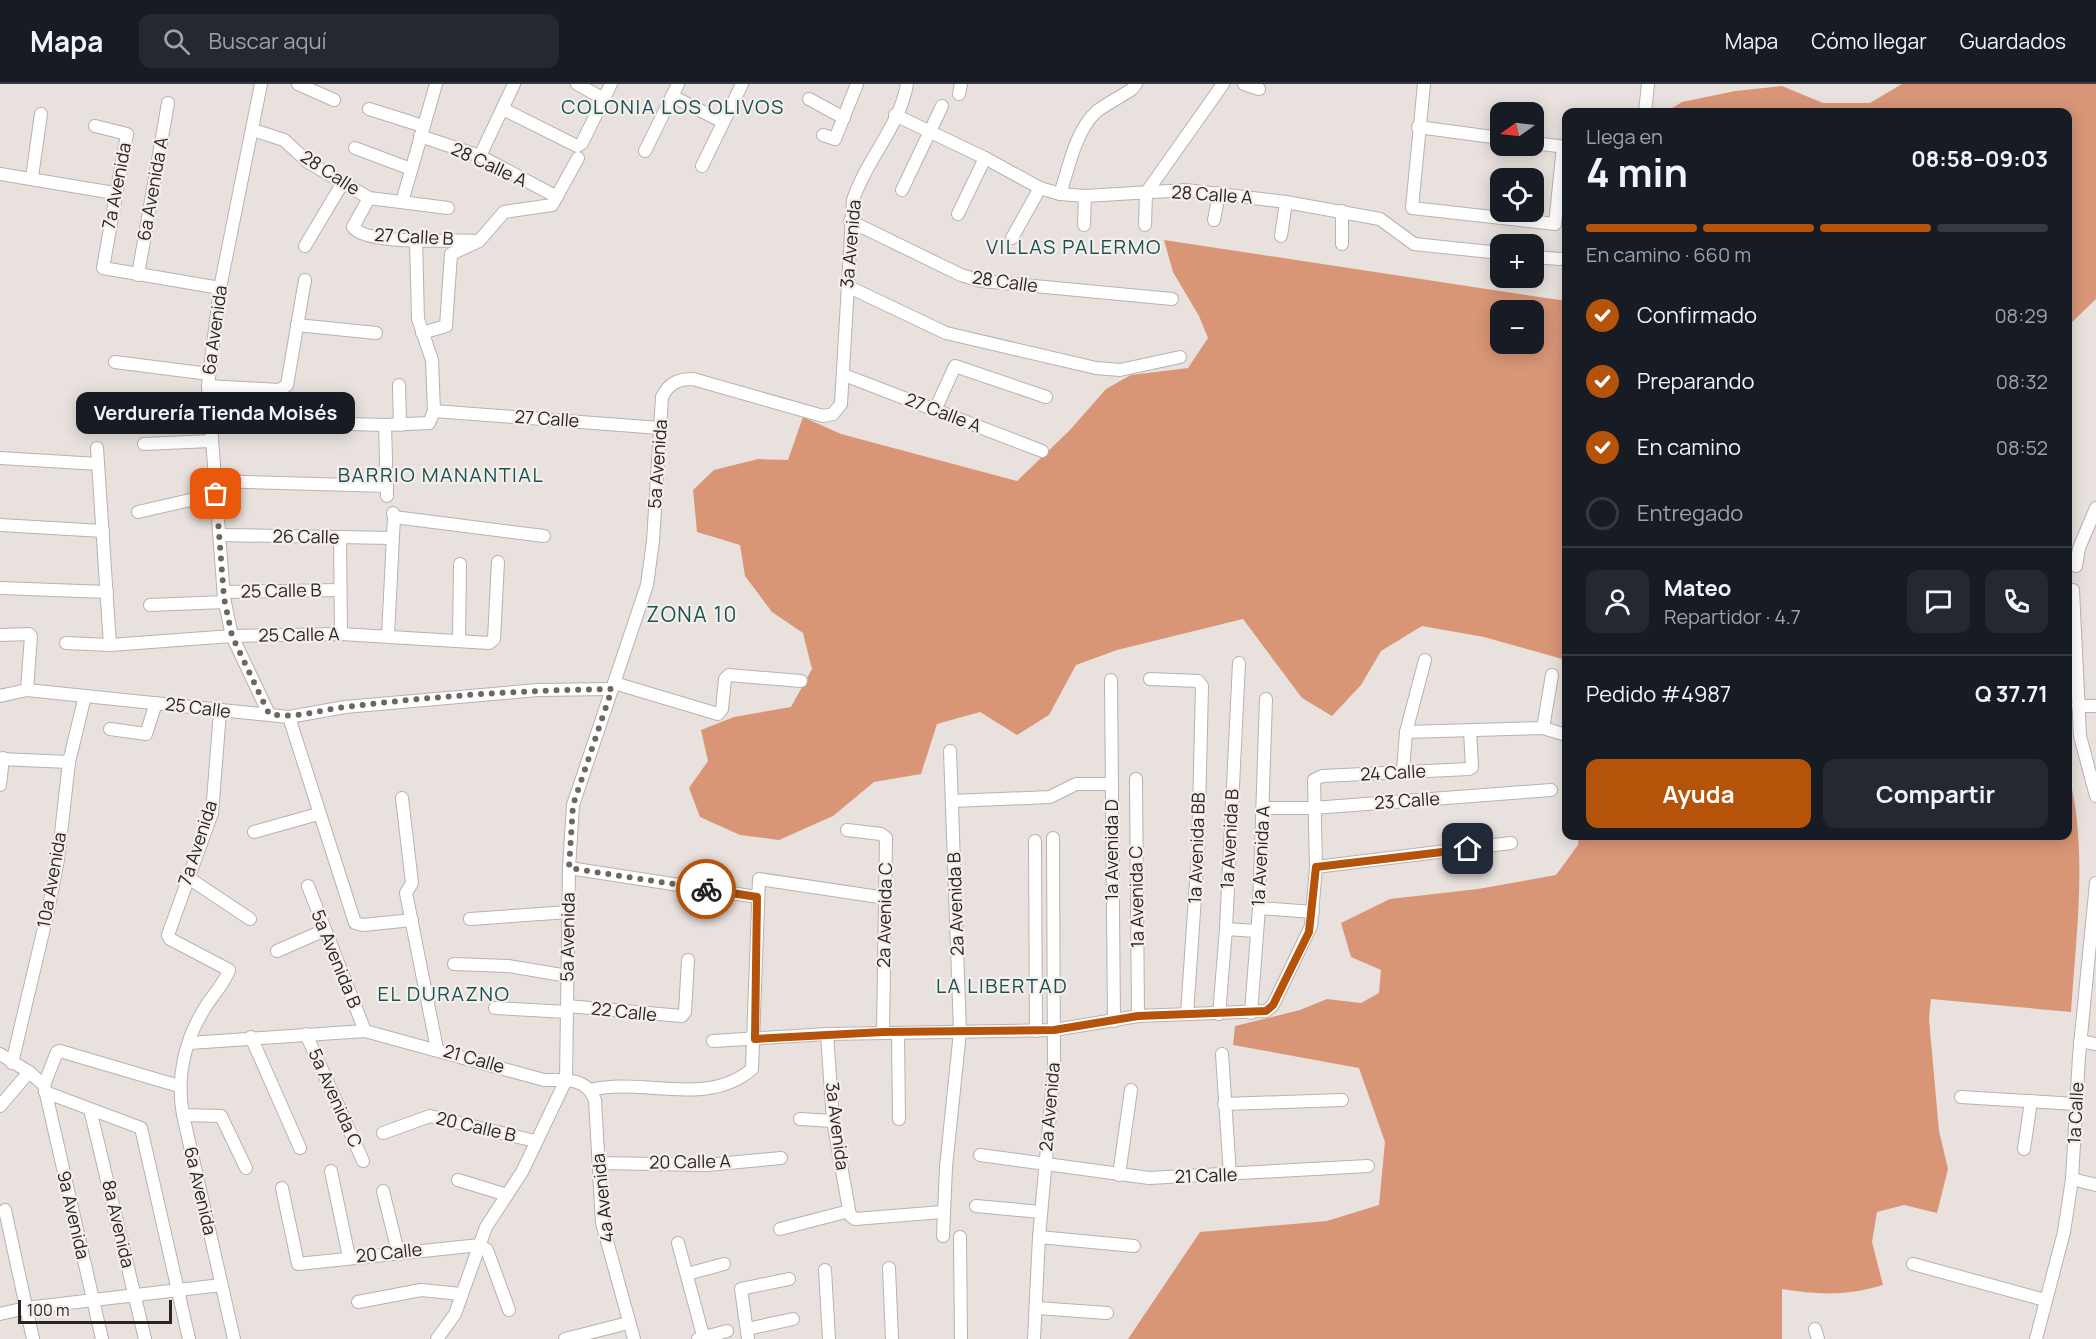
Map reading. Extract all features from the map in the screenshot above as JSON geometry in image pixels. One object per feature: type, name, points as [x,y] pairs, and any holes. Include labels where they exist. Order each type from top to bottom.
[{"type":"street","name":"6a Avenida","points":[[261,84],[220,288],[208,380],[209,420],[225,597],[232,636],[269,714]]},
{"type":"street","points":[[298,84],[334,100]]},
{"type":"street","points":[[402,202],[436,84]]},
{"type":"street","points":[[480,156],[514,84]]},
{"type":"street","points":[[577,84],[604,99]]},
{"type":"street","points":[[422,333],[444,328],[447,323],[451,254],[480,241],[504,213],[548,207],[557,197],[611,84]]},
{"type":"street","points":[[645,151],[678,84]]},
{"type":"street","points":[[702,166],[742,84]]},
{"type":"street","points":[[823,135],[835,139],[857,84]]},
{"type":"street","name":"3a Avenida","points":[[675,381],[693,379],[823,416],[833,414],[841,404],[850,220],[858,183],[895,115],[908,84]]},
{"type":"street","points":[[1060,194],[1071,159],[1087,124],[1095,113],[1136,84]]},
{"type":"street","points":[[1144,225],[1146,193],[1223,84]]},
{"type":"street","points":[[1244,84],[1259,89]]},
{"type":"street","points":[[1424,84],[1418,127],[1412,208],[1555,224],[1562,164]]},
{"type":"street","points":[[1645,108],[1648,84]]},
{"type":"street","points":[[672,96],[723,122]]},
{"type":"street","points":[[809,99],[844,118]]},
{"type":"street","name":"6a Avenida A","points":[[138,275],[168,103]]},
{"type":"street","points":[[902,190],[942,106]]},
{"type":"street","name":"28 Calle A","points":[[369,108],[480,156],[557,197]]},
{"type":"street","points":[[503,109],[577,146],[579,151]]},
{"type":"street","points":[[32,177],[41,114]]},
{"type":"street","name":"28 Calle A","points":[[895,115],[985,158],[1040,188],[1060,194],[1085,196],[1186,190],[1286,202],[1380,219],[1414,244],[1490,252]]},
{"type":"street","name":"7a Avenida","points":[[95,126],[127,134],[102,266],[105,270],[138,275]]},
{"type":"street","points":[[1418,127],[1490,137]]},
{"type":"street","name":"28 Calle","points":[[253,130],[284,140],[308,162],[369,198],[448,208]]},
{"type":"street","points":[[1544,144],[1562,147]]},
{"type":"street","points":[[355,148],[411,169]]},
{"type":"street","points":[[958,214],[985,158]]},
{"type":"street","points":[[0,174],[32,177],[114,194]]},
{"type":"street","points":[[305,246],[342,184]]},
{"type":"street","points":[[1012,238],[1040,188]]},
{"type":"street","points":[[1214,220],[1219,194]]},
{"type":"street","points":[[1084,225],[1085,196]]},
{"type":"street","name":"27 Calle B","points":[[369,198],[353,227],[376,238],[480,241]]},
{"type":"street","points":[[1281,236],[1286,202]]},
{"type":"street","points":[[1342,211],[1342,244]]},
{"type":"street","name":"28 Calle","points":[[850,220],[961,275],[981,281],[1172,299]]},
{"type":"street","points":[[209,420],[385,425],[429,423],[434,411],[432,360],[418,319],[416,239]]},
{"type":"street","points":[[1544,257],[1560,259]]},
{"type":"street","points":[[138,275],[220,288]]},
{"type":"street","points":[[115,362],[208,380],[280,390],[287,385],[305,280]]},
{"type":"street","points":[[847,286],[946,333],[1096,368],[1120,370],[1180,357]]},
{"type":"street","points":[[297,325],[376,333]]},
{"type":"street","points":[[935,410],[955,366],[1046,397]]},
{"type":"street","name":"27 Calle A","points":[[844,375],[1042,451]]},
{"type":"street","name":"5a Avenida","points":[[438,1338],[455,1314],[486,1227],[522,1172],[566,1080],[569,868],[573,805],[647,585],[653,541],[663,396],[667,387],[675,381]]},
{"type":"street","points":[[399,385],[400,425]]},
{"type":"street","name":"27 Calle","points":[[434,411],[660,428]]},
{"type":"street","points":[[138,512],[216,488],[387,491],[385,425]]},
{"type":"street","points":[[144,444],[211,441]]},
{"type":"street","points":[[97,448],[110,645]]},
{"type":"street","points":[[0,458],[98,464]]},
{"type":"street","points":[[2076,566],[2079,548],[2096,508]]},
{"type":"street","points":[[388,635],[394,515],[543,536]]},
{"type":"street","points":[[0,525],[103,531]]},
{"type":"street","name":"26 Calle","points":[[220,535],[393,538]]},
{"type":"street","points":[[340,537],[341,634]]},
{"type":"street","name":"25 Calle A","points":[[66,643],[110,645],[232,636],[341,634],[388,635],[489,643],[494,639],[498,562]]},
{"type":"street","points":[[459,641],[460,564]]},
{"type":"street","points":[[0,588],[107,592]]},
{"type":"street","name":"25 Calle B","points":[[150,605],[225,597],[339,590]]},
{"type":"street","points":[[2073,590],[2078,706],[2086,762],[2096,796]]},
{"type":"street","points":[[0,635],[29,634],[31,636],[27,690]]},
{"type":"street","points":[[1403,771],[1406,732],[1425,660]]},
{"type":"street","name":"1a Avenida B","points":[[1219,1014],[1226,929],[1239,663]]},
{"type":"street","points":[[1406,732],[1523,728],[1554,731],[1552,675]]},
{"type":"street","name":"25 Calle","points":[[0,696],[27,690],[220,712],[289,717],[345,707],[538,690],[613,686],[720,713],[726,677],[801,681]]},
{"type":"street","name":"1a Avenida BB","points":[[1150,679],[1201,683],[1198,853],[1187,1014]]},
{"type":"street","name":"1a Avenida D","points":[[1111,680],[1114,1021]]},
{"type":"street","name":"10a Avenida","points":[[12,1064],[52,891],[69,762],[85,696]]},
{"type":"street","name":"1a Avenida A","points":[[1251,1013],[1264,808],[1266,699]]},
{"type":"street","points":[[110,729],[143,736],[146,734],[156,703]]},
{"type":"street","points":[[2078,706],[2096,706]]},
{"type":"street","name":"7a Avenida","points":[[189,1043],[205,1007],[229,970],[170,939],[168,935],[187,877],[212,813],[220,712]]},
{"type":"street","points":[[289,717],[318,814],[355,923],[358,926],[412,920]]},
{"type":"street","name":"24 Calle","points":[[1313,808],[1316,777],[1469,769],[1472,767],[1470,731]]},
{"type":"street","name":"2a Avenida B","points":[[943,1236],[942,1212],[960,1032],[950,751]]},
{"type":"street","points":[[0,785],[1,758],[69,762]]},
{"type":"street","points":[[2086,762],[2096,775]]},
{"type":"street","name":"1a Avenida C","points":[[1136,779],[1138,1016]]},
{"type":"street","points":[[952,801],[1050,797],[1076,784],[1112,784]]},
{"type":"street","name":"23 Calle","points":[[1264,808],[1313,808],[1551,790]]},
{"type":"street","points":[[402,798],[412,883],[406,893],[437,1049]]},
{"type":"street","points":[[713,1041],[883,1032],[1054,1030],[1138,1016],[1251,1013],[1270,1009],[1309,932],[1313,912],[1316,867],[1313,808]]},
{"type":"street","points":[[254,832],[318,814]]},
{"type":"street","name":"2a Avenida C","points":[[847,830],[884,835],[886,898],[883,1032]]},
{"type":"street","name":"2a Avenida","points":[[1034,1339],[1039,1237],[1054,1070],[1053,838]]},
{"type":"street","points":[[1035,841],[1036,1031]]},
{"type":"street","points":[[1316,867],[1511,843]]},
{"type":"street","points":[[569,868],[757,897]]},
{"type":"street","points":[[187,877],[250,919]]},
{"type":"street","points":[[755,1039],[758,880],[761,878],[886,898]]},
{"type":"street","name":"1a Calle","points":[[2036,1339],[2064,1232],[2072,1179],[2080,1041],[2092,953],[2096,883]]},
{"type":"street","name":"5a Avenida B","points":[[308,886],[365,1031]]},
{"type":"street","points":[[1259,908],[1313,912]]},
{"type":"street","points":[[470,919],[569,912]]},
{"type":"street","points":[[1226,929],[1256,931]]},
{"type":"street","points":[[277,951],[325,930]]},
{"type":"street","name":"22 Calle","points":[[495,1008],[567,1009],[681,1016],[685,1012],[688,960]]},
{"type":"street","points":[[454,964],[508,966],[568,976]]},
{"type":"street","name":"21 Calle","points":[[189,1043],[365,1031],[544,1080],[566,1080],[584,1084],[591,1090],[606,1086],[685,1091],[729,1083],[752,1069],[755,1039]]},
{"type":"street","points":[[898,1033],[900,1119]]},
{"type":"street","name":"5a Avenida C","points":[[306,1034],[363,1161]]},
{"type":"street","name":"3a Avenida","points":[[827,1034],[833,1121],[851,1214]]},
{"type":"street","points":[[251,1037],[300,1148]]},
{"type":"street","points":[[2080,1041],[2096,1044]]},
{"type":"street","name":"6a Avenida","points":[[189,1043],[179,1086],[183,1115],[234,1339]]},
{"type":"street","points":[[44,1088],[59,1051],[179,1086]]},
{"type":"street","points":[[0,1054],[12,1064],[29,1072],[44,1088],[90,1109],[141,1128],[189,1339]]},
{"type":"street","points":[[1222,1054],[1230,1175]]},
{"type":"street","points":[[0,1106],[29,1072]]},
{"type":"street","name":"9a Avenida","points":[[44,1088],[102,1339]]},
{"type":"street","name":"4a Avenida","points":[[591,1090],[595,1100],[602,1222],[634,1339]]},
{"type":"street","points":[[1119,1175],[1131,1090]]},
{"type":"street","points":[[1961,1097],[2076,1104]]},
{"type":"street","points":[[1224,1104],[1342,1100]]},
{"type":"street","points":[[2024,1149],[2031,1101]]},
{"type":"street","name":"8a Avenida","points":[[90,1109],[146,1339]]},
{"type":"street","points":[[183,1115],[221,1116],[246,1168]]},
{"type":"street","name":"20 Calle B","points":[[383,1133],[430,1116],[535,1142]]},
{"type":"street","points":[[800,1119],[833,1121]]},
{"type":"street","name":"21 Calle","points":[[980,1155],[1149,1178],[1368,1166]]},
{"type":"street","name":"20 Calle A","points":[[599,1163],[707,1165],[781,1158]]},
{"type":"street","name":"5a Avenida C","points":[[332,1171],[349,1257]]},
{"type":"street","points":[[2072,1179],[2096,1185]]},
{"type":"street","points":[[458,1180],[507,1195]]},
{"type":"street","name":"20 Calle","points":[[282,1188],[298,1264],[480,1245]]},
{"type":"street","points":[[383,1191],[398,1252]]},
{"type":"street","points":[[976,1206],[1041,1212]]},
{"type":"street","points":[[5,1210],[33,1339]]},
{"type":"street","points":[[780,1229],[851,1214],[942,1212]]},
{"type":"street","points":[[960,1237],[961,1339]]},
{"type":"street","points":[[1039,1237],[1134,1246]]},
{"type":"street","points":[[678,1243],[702,1338],[727,1331]]},
{"type":"street","points":[[480,1245],[487,1250],[509,1310]]},
{"type":"street","points":[[687,1274],[724,1264]]},
{"type":"street","points":[[1913,1264],[2045,1300]]},
{"type":"street","points":[[889,1268],[892,1339]]},
{"type":"street","points":[[825,1270],[830,1339]]},
{"type":"street","points":[[789,1279],[741,1289],[747,1334],[793,1319]]},
{"type":"street","points":[[0,1314],[92,1299],[221,1285]]},
{"type":"street","points":[[358,1302],[417,1291],[461,1294]]},
{"type":"street","points":[[1036,1308],[1107,1313]]},
{"type":"street","points":[[565,1339],[595,1336],[628,1323]]},
{"type":"shaded area","points":[[1902,84],[2096,84],[2096,299],[2072,322],[2072,108],[1672,108],[1682,102],[1735,91],[1782,86],[1823,103],[1870,103]]},
{"type":"shaded area","points":[[1164,240],[1562,300],[1562,659],[1484,637],[1422,626],[1381,651],[1361,685],[1332,716],[1302,698],[1243,619],[1117,650],[1076,665],[1049,715],[1017,735],[980,712],[937,724],[921,774],[874,782],[833,816],[779,840],[740,835],[700,817],[689,788],[708,761],[701,730],[734,717],[791,707],[812,669],[803,633],[772,612],[745,576],[740,545],[697,532],[693,490],[714,470],[758,459],[788,460],[803,417],[841,434],[1017,481],[1070,430],[1106,389],[1131,375],[1188,368],[1208,338],[1199,316],[1173,272]]},
{"type":"shaded area","points":[[2072,790],[2078,828],[2079,890],[2071,1012],[1931,999],[1929,1019],[1939,1131],[1948,1169],[1937,1213],[1904,1205],[1877,1212],[1872,1242],[1883,1285],[1857,1291],[1833,1293],[1782,1289],[1782,1339],[1128,1339],[1200,1232],[1327,1221],[1379,1205],[1385,1142],[1359,1068],[1233,1045],[1235,1026],[1300,1010],[1327,999],[1361,1003],[1379,993],[1381,970],[1351,957],[1341,923],[1390,899],[1478,889],[1556,875],[1578,845],[1579,840],[2072,840]]},
{"type":"way so far","points":[[216,494],[224,598],[232,636],[269,714],[289,717],[345,707],[538,690],[612,689],[573,805],[569,868],[706,889]]},
{"type":"place","name":"Verdurería Tienda Moisés","points":[[216,494]]},
{"type":"district","name":"COLONIA LOS OLIVOS","points":[[673,107]]},
{"type":"district","name":"VILLAS PALERMO","points":[[1074,247]]},
{"type":"district","name":"BARRIO MANANTIAL","points":[[441,475]]},
{"type":"district","name":"ZONA 10","points":[[692,615]]},
{"type":"district","name":"LA LIBERTAD","points":[[1002,986]]},
{"type":"district","name":"EL DURAZNO","points":[[444,994]]},
{"type":"route","points":[[706,889],[757,897],[755,1039],[883,1032],[1054,1030],[1138,1016],[1261,1013],[1266,1011],[1273,1005],[1309,932],[1313,912],[1316,867],[1468,849]]}]
